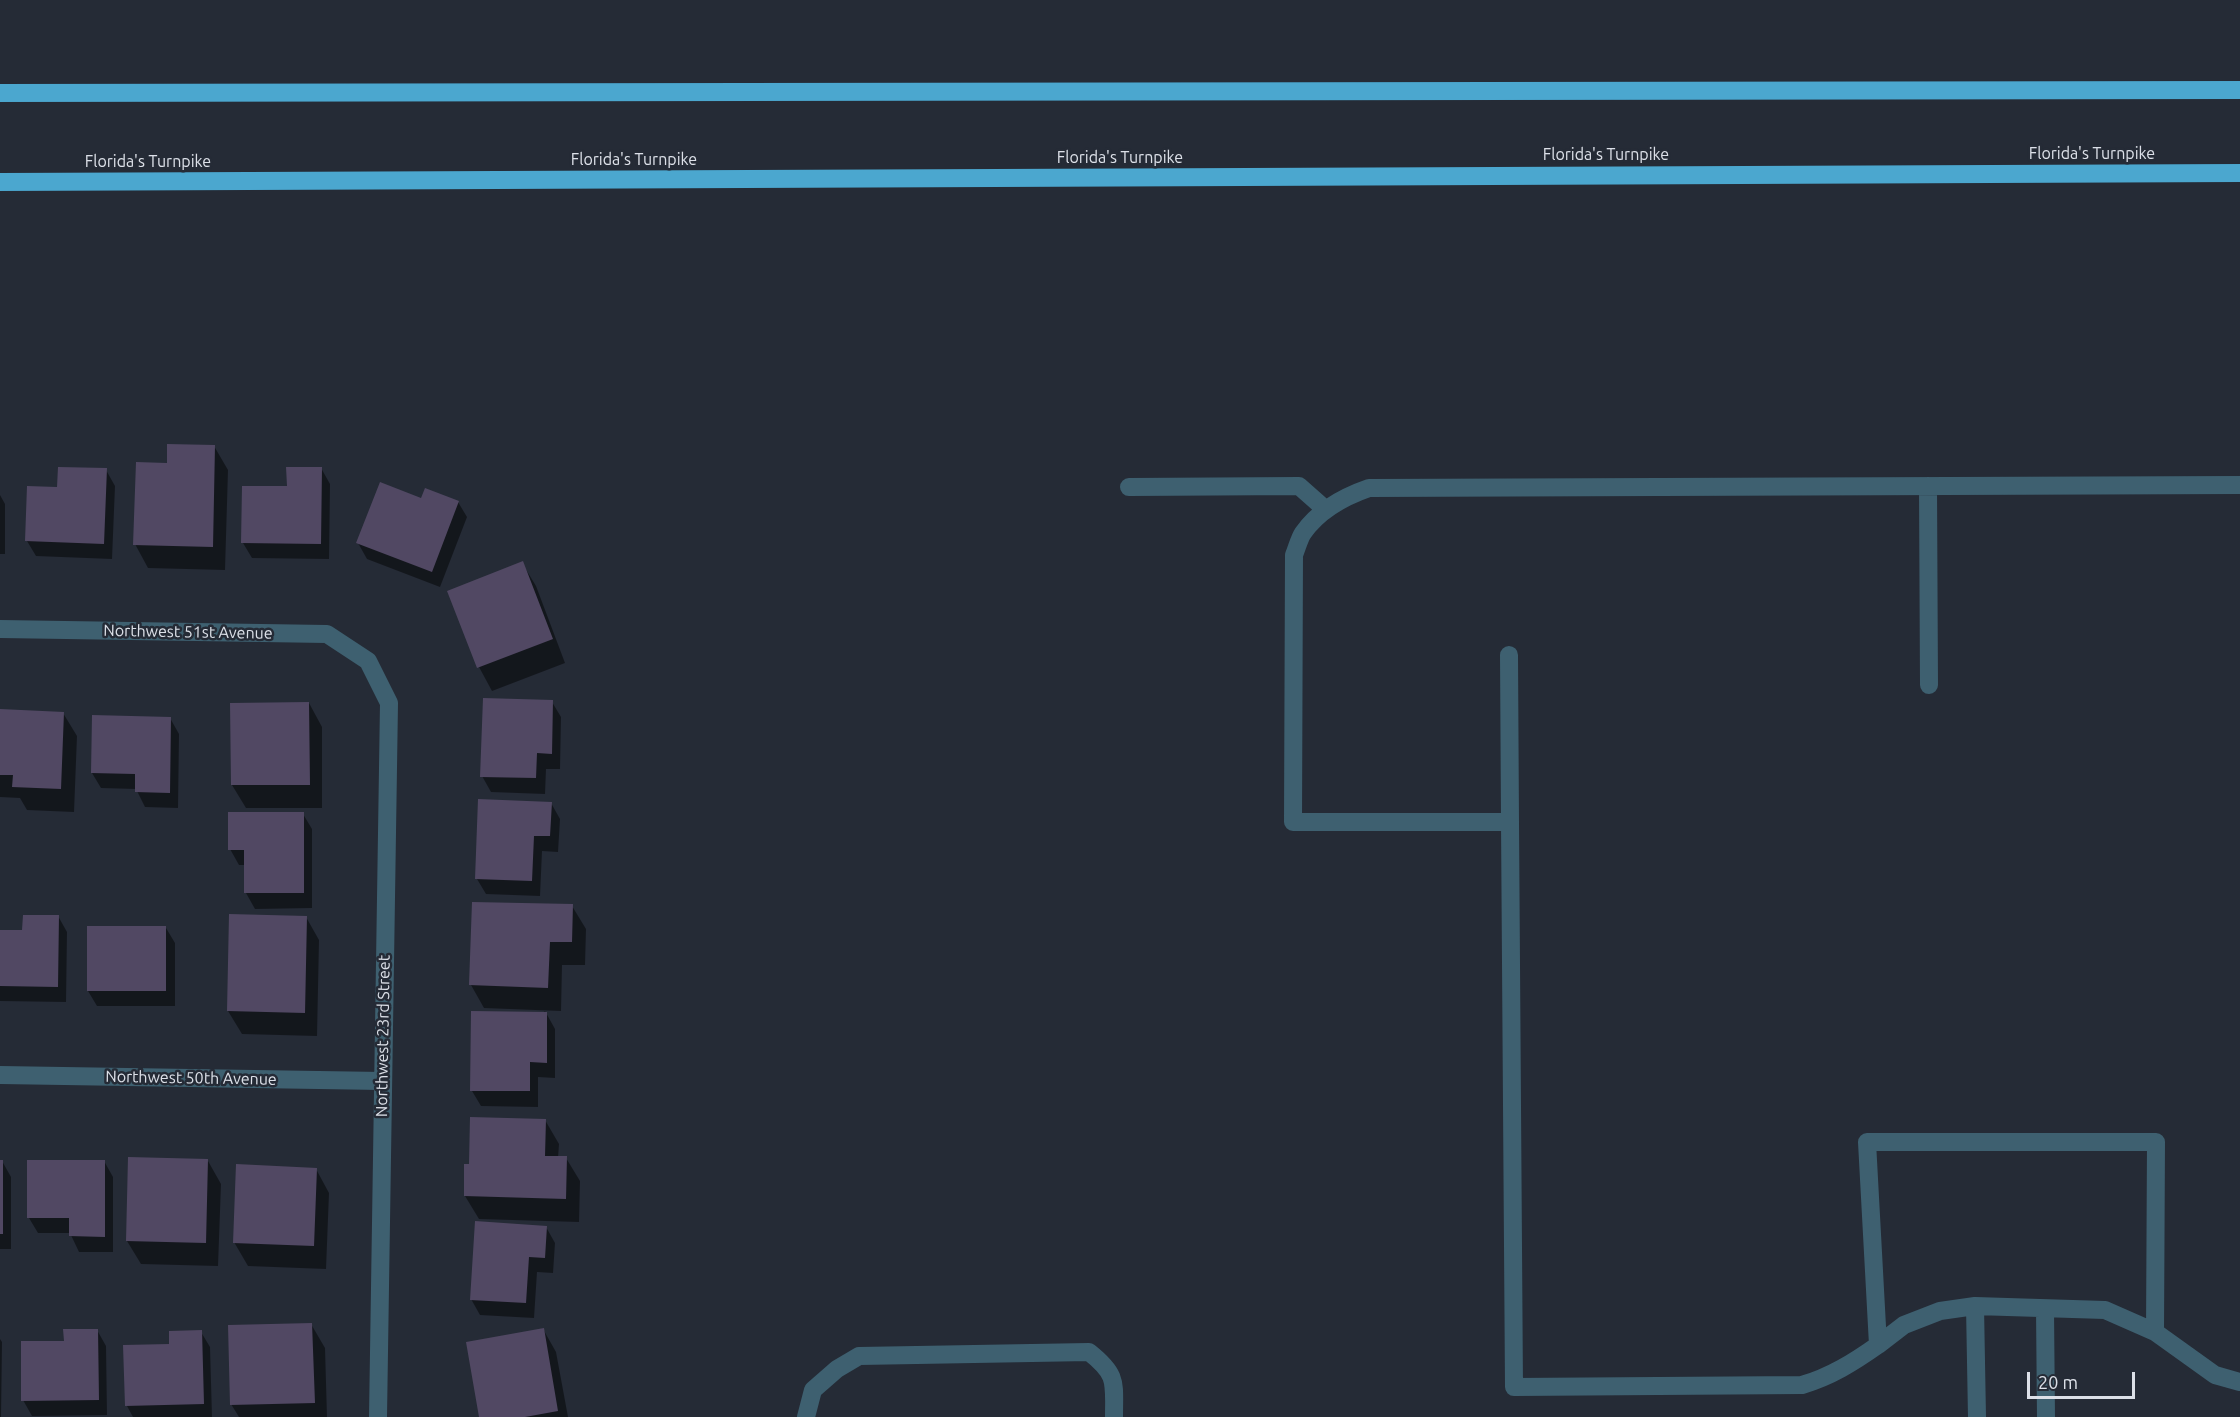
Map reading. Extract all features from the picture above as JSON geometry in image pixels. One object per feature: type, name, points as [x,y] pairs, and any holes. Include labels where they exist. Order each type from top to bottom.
[{"type":"highway","points":[[0,93],[2240,90]]},
{"type":"highway","name":"Florida's Turnpike","points":[[0,182],[2240,173]]},
{"type":"street","points":[[1510,822],[1293,822],[1294,555],[1302,534],[1325,509],[1351,495],[1369,488],[2240,485]]},
{"type":"street","points":[[1130,487],[1299,486],[1325,509]]},
{"type":"street","points":[[1929,486],[1929,685]]},
{"type":"street","name":"Northwest 51st Avenue","points":[[0,629],[327,634],[368,661]]},
{"type":"street","points":[[1509,655],[1514,1387],[1802,1385],[1821,1380],[1857,1360],[1904,1325],[1940,1311],[1975,1306],[2105,1310],[2155,1332],[2215,1375],[2240,1382]]},
{"type":"street","name":"Northwest 23rd Street","points":[[368,661],[389,703],[378,1417]]},
{"type":"street","name":"Northwest 50th Avenue","points":[[0,1075],[382,1081]]},
{"type":"street","points":[[1878,1345],[1867,1142],[2156,1142],[2155,1332]]},
{"type":"street","points":[[1975,1306],[1977,1417]]},
{"type":"street","points":[[2045,1309],[2046,1417]]},
{"type":"street","points":[[806,1417],[813,1390],[837,1369],[859,1356],[1089,1352],[1106,1366],[1114,1382],[1114,1417]]},
{"type":"building","points":[[167,444],[215,445],[213,547],[133,545],[136,462],[167,463]]},
{"type":"building","points":[[58,467],[107,468],[104,544],[25,541],[27,486],[57,487]]},
{"type":"building","points":[[286,467],[322,467],[321,544],[241,543],[242,486],[287,486]]},
{"type":"building","points":[[380,482],[421,498],[425,488],[459,501],[432,572],[356,543]]},
{"type":"building","points":[[523,561],[553,639],[477,668],[447,591]]},
{"type":"building","points":[[483,698],[553,700],[552,754],[537,753],[536,778],[480,777]]},
{"type":"building","points":[[309,702],[310,785],[231,785],[230,703]]},
{"type":"building","points":[[0,709],[64,712],[61,789],[12,787],[13,775],[0,775]]},
{"type":"building","points":[[92,715],[171,717],[170,793],[135,792],[135,774],[91,773]]},
{"type":"building","points":[[478,799],[552,802],[550,836],[534,836],[532,881],[475,879]]},
{"type":"building","points":[[228,812],[304,812],[304,893],[244,893],[244,850],[228,850]]},
{"type":"building","points":[[472,902],[573,904],[572,942],[550,942],[548,988],[469,985]]},
{"type":"building","points":[[229,914],[307,916],[305,1013],[227,1011]]},
{"type":"building","points":[[23,915],[59,915],[58,987],[0,986],[0,930],[22,930]]},
{"type":"building","points":[[87,926],[166,926],[166,991],[87,991]]},
{"type":"building","points":[[471,1011],[547,1012],[547,1063],[530,1062],[530,1091],[470,1091]]},
{"type":"building","points":[[470,1117],[546,1119],[545,1156],[567,1156],[566,1199],[464,1196],[464,1164],[469,1164]]},
{"type":"building","points":[[128,1157],[208,1159],[206,1243],[126,1241]]},
{"type":"building","points":[[0,1160],[3,1160],[3,1234],[0,1234]]},
{"type":"building","points":[[27,1160],[105,1160],[105,1237],[69,1236],[69,1218],[27,1218]]},
{"type":"building","points":[[236,1164],[317,1168],[314,1246],[233,1243]]},
{"type":"building","points":[[475,1221],[547,1226],[545,1258],[529,1257],[526,1303],[470,1300]]},
{"type":"building","points":[[312,1323],[315,1403],[230,1405],[228,1325]]},
{"type":"building","points":[[544,1328],[558,1411],[525,1417],[479,1417],[466,1342]]},
{"type":"building","points":[[63,1329],[98,1329],[99,1400],[21,1401],[21,1341],[64,1341]]},
{"type":"building","points":[[202,1330],[204,1404],[125,1406],[123,1345],[169,1344],[169,1331]]}]
